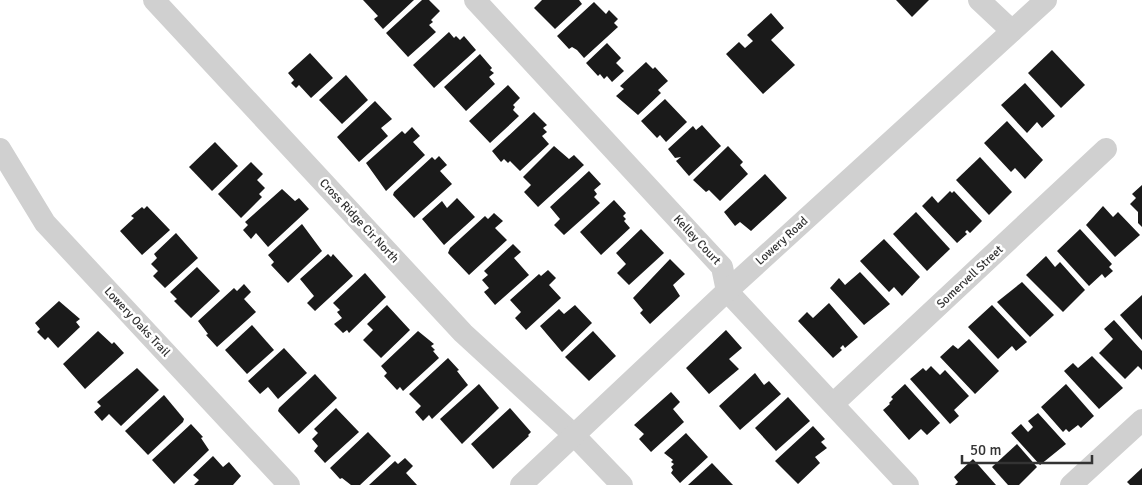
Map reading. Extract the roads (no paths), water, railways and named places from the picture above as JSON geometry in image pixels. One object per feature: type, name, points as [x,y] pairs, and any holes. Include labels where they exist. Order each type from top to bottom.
[{"type":"street","name":"Cross Ridge Cir North","points":[[154,0],[463,333],[573,434],[622,485]]},
{"type":"street","name":"Kelley Court","points":[[475,0],[722,267],[727,291]]},
{"type":"street","points":[[979,0],[1012,31]]},
{"type":"street","name":"Lowery Road","points":[[521,485],[727,291],[1046,0]]},
{"type":"street","name":"Somervell Street","points":[[833,404],[1106,149]]},
{"type":"street","name":"Lowery Oaks Trail","points":[[0,150],[45,224],[289,485]]},
{"type":"street","points":[[727,291],[908,485]]},
{"type":"street","points":[[1071,485],[1142,420]]}]
